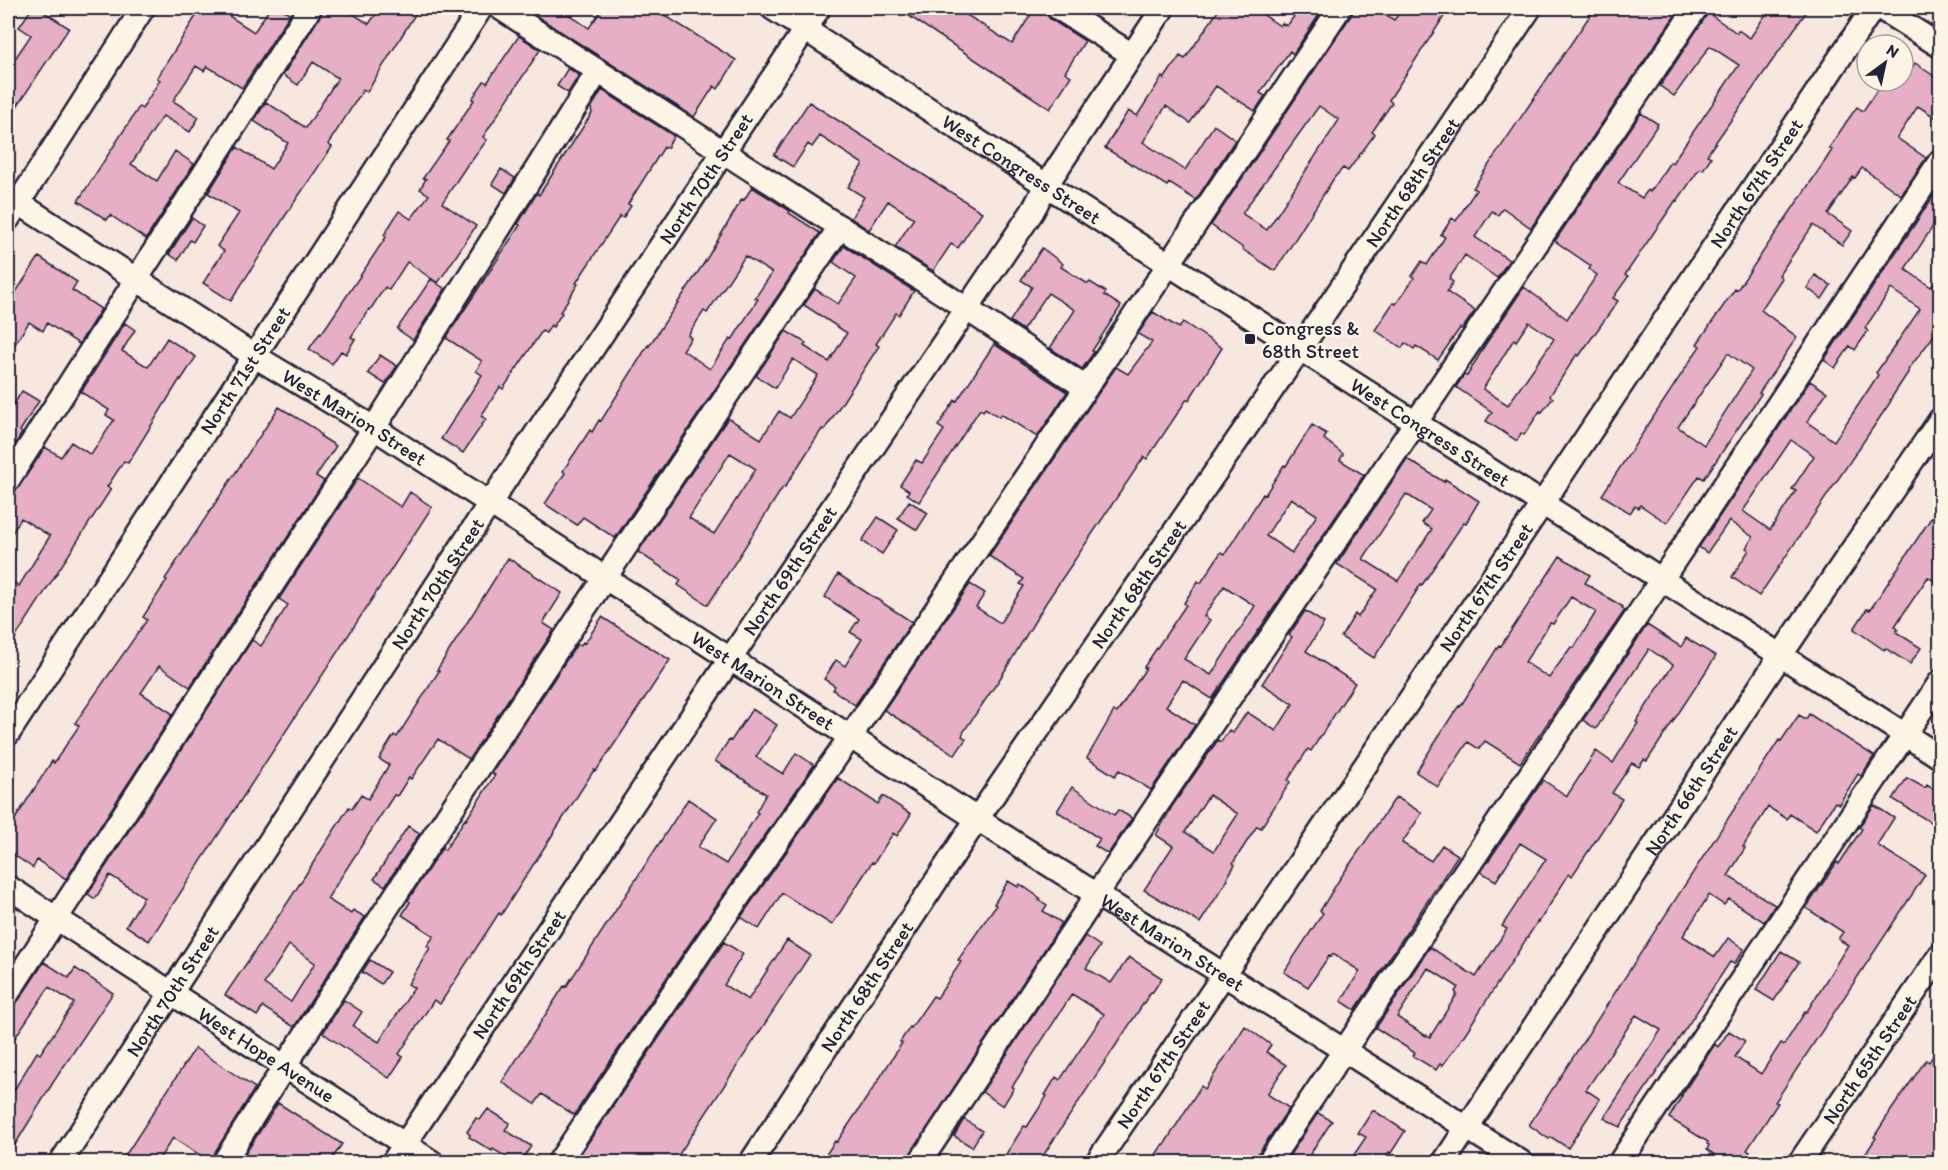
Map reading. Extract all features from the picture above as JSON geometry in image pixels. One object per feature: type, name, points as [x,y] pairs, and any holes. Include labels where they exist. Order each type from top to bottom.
[{"type":"street","points":[[11,206],[143,8]]},
{"type":"street","points":[[8,480],[310,8]]},
{"type":"street","name":"North 71st Street","points":[[8,734],[481,8]]},
{"type":"street","points":[[500,8],[967,308],[1086,388]]},
{"type":"street","name":"West Congress Street","points":[[772,8],[1300,349],[1941,757]]},
{"type":"street","name":"North 70th Street","points":[[61,1162],[490,503],[819,8]]},
{"type":"street","points":[[1058,8],[1131,54]]},
{"type":"street","name":"North 69th Street","points":[[399,1154],[1032,212],[1047,184],[1163,8]]},
{"type":"street","points":[[559,1162],[702,948],[850,737],[1340,8]]},
{"type":"street","name":"North 68th Street","points":[[751,1162],[977,819],[1300,349],[1530,8]]},
{"type":"street","points":[[920,1162],[1097,894],[1696,8]]},
{"type":"street","name":"North 67th Street","points":[[1096,1162],[1225,975],[1873,8]]},
{"type":"street","points":[[1880,8],[1941,46]]},
{"type":"street","points":[[8,993],[374,428],[598,71]]},
{"type":"street","points":[[1269,1162],[1941,161]]},
{"type":"street","name":"West Marion Street","points":[[11,206],[136,278],[253,355],[374,428],[977,819],[1521,1162]]},
{"type":"street","points":[[224,1162],[284,1066],[605,577],[840,227]]},
{"type":"street","name":"North 66th Street","points":[[1444,1162],[1941,420]]},
{"type":"street","points":[[1620,1162],[1941,682]]},
{"type":"street","name":"West Hope Avenue","points":[[8,887],[284,1066],[399,1154],[432,1162]]},
{"type":"street","name":"North 65th Street","points":[[1800,1162],[1941,955]]},
{"type":"building","points":[[32,8],[38,8],[69,28],[8,120],[8,69],[31,35],[19,27]]},
{"type":"building","points":[[201,8],[235,8],[229,16],[254,32],[270,8],[281,8],[290,14],[242,88],[207,66],[204,71],[196,66],[173,101],[199,117],[190,132],[163,116],[131,164],[157,181],[175,151],[194,164],[146,239],[110,215],[107,220],[78,201],[139,107],[142,109],[160,80],[157,78]]},
{"type":"building","points":[[323,8],[344,8],[369,24],[380,8],[419,8],[367,92],[363,90],[328,144],[332,147],[231,301],[203,283],[224,251],[217,246],[239,213],[208,193],[237,147],[271,169],[288,143],[254,121],[266,102],[306,128],[338,78],[313,62],[298,85],[283,75],[321,15]]},
{"type":"building","points":[[524,8],[559,8],[589,28],[603,8],[653,8],[736,60],[718,89],[714,86],[694,117]]},
{"type":"building","points":[[897,8],[956,8],[1012,44],[1035,8],[1045,8],[1050,19],[1085,41],[1065,72],[1071,76],[1050,109]]},
{"type":"building","points":[[1220,8],[1253,8],[1280,26],[1282,23],[1287,26],[1300,8],[1323,9],[1293,54],[1290,51],[1260,93],[1265,96],[1255,111],[1216,86],[1190,123],[1166,106],[1143,142],[1185,170],[1214,125],[1235,140],[1196,200],[1169,183],[1167,186],[1105,148],[1128,111],[1137,116],[1162,77],[1164,79],[1180,56],[1185,59]]},
{"type":"building","points":[[1356,8],[1375,8],[1394,20],[1403,8],[1434,8],[1445,15],[1389,100],[1392,103],[1372,132],[1375,134],[1348,171],[1343,168],[1334,178],[1275,271],[1211,225]],"holes":[[[1319,106],[1339,120],[1267,230],[1243,214]]]},
{"type":"building","points":[[1595,8],[1680,8],[1531,228],[1503,208],[1498,215],[1492,211],[1475,237],[1509,260],[1497,278],[1465,255],[1449,279],[1453,282],[1447,292],[1475,311],[1438,360],[1416,346],[1414,349],[1405,343],[1402,348],[1375,330],[1393,303],[1396,304],[1414,278],[1412,276],[1422,261],[1427,265],[1445,237],[1441,235],[1452,218],[1456,221],[1476,190],[1473,188]]},
{"type":"building","points":[[1770,8],[1809,8],[1707,155],[1711,157],[1703,170],[1700,168],[1676,200],[1625,275],[1628,277],[1613,298],[1618,301],[1579,356],[1577,354],[1551,394],[1553,398],[1542,412],[1540,411],[1524,435],[1521,433],[1517,441],[1486,421],[1492,412],[1456,387],[1464,375],[1467,376],[1524,287],[1567,319],[1597,275],[1589,269],[1591,266],[1555,241],[1641,113],[1658,124],[1618,183],[1642,198],[1648,190],[1650,192],[1670,162],[1672,163],[1739,65],[1710,46],[1674,96],[1660,86],[1708,13],[1737,33],[1738,30],[1750,38]],"holes":[[[1529,322],[1554,339],[1508,405],[1483,389],[1514,339],[1516,341]]]},
{"type":"building","points":[[519,36],[540,50],[483,137],[487,140],[469,162],[442,203],[476,226],[438,283],[407,262],[389,290],[385,287],[369,309],[351,337],[355,339],[346,354],[341,351],[332,364],[309,349],[386,237],[384,235],[399,211],[411,219],[429,195],[420,189],[426,179],[423,178],[449,141],[447,140],[484,81],[487,83]]},
{"type":"building","points":[[1915,63],[1941,81],[1941,121],[1918,106],[1897,138],[1926,158],[1901,195],[1862,168],[1855,178],[1853,177],[1828,214],[1852,231],[1842,245],[1813,225],[1779,275],[1782,278],[1761,310],[1797,337],[1704,479],[1699,476],[1667,523],[1640,505],[1638,508],[1635,506],[1630,513],[1602,495],[1700,346],[1697,344],[1735,289],[1737,290],[1825,161],[1832,150],[1829,148],[1857,107],[1863,111],[1875,93],[1915,93]],"holes":[[[1728,353],[1752,370],[1704,445],[1678,427]]]},
{"type":"building","points":[[568,68],[579,75],[568,93],[557,86]]},
{"type":"building","points":[[602,90],[674,136],[667,148],[664,147],[628,204],[631,206],[623,218],[620,216],[576,283],[578,284],[553,327],[551,325],[546,333],[542,331],[503,389],[500,387],[481,416],[486,419],[463,453],[441,439],[482,375],[476,371],[482,361],[446,338],[520,225],[518,224],[537,193],[539,195],[592,113],[591,108]]},
{"type":"building","points":[[809,102],[982,212],[958,248],[951,244],[933,271],[895,247],[914,218],[888,201],[869,230],[851,218],[864,197],[848,187],[863,164],[820,136],[812,147],[808,144],[793,167],[774,155]]},
{"type":"building","points":[[501,169],[515,178],[506,193],[492,184]]},
{"type":"building","points":[[1941,185],[1941,214],[1905,269],[1931,287],[1941,274],[1941,326],[1908,370],[1891,401],[1759,596],[1732,577],[1749,550],[1746,548],[1753,537],[1729,521],[1707,553],[1699,547],[1810,381],[1827,392],[1807,422],[1834,441],[1878,375],[1876,373],[1920,309],[1891,289],[1865,328],[1868,331],[1855,350],[1850,346],[1835,368],[1824,360]],"holes":[[[1791,440],[1814,456],[1792,489],[1796,491],[1770,530],[1743,511]]]},
{"type":"building","points":[[752,187],[820,233],[615,538],[583,517],[577,525],[545,504],[565,473],[563,471],[590,430],[592,432],[599,420],[601,421],[648,345],[706,260],[742,199],[744,200]],"holes":[[[745,256],[772,273],[732,340],[730,339],[710,369],[683,350],[691,338],[688,335],[704,311],[707,313]]]},
{"type":"building","points":[[192,218],[203,226],[193,242],[190,240],[178,260],[169,254]]},
{"type":"building","points":[[844,246],[914,291],[899,315],[896,313],[876,344],[879,346],[829,423],[824,430],[822,429],[783,487],[708,605],[678,585],[681,580],[638,552],[728,418],[761,439],[779,411],[790,418],[818,375],[793,359],[775,388],[756,376],[786,331],[806,343],[804,346],[829,362],[847,333],[804,305],[815,289],[838,304],[856,278],[833,262]],"holes":[[[730,453],[756,469],[714,534],[689,518]]]},
{"type":"building","points":[[1042,248],[1063,264],[1061,267],[1106,292],[1104,295],[1121,306],[1082,369],[1050,348],[1075,310],[1048,293],[1023,330],[1010,321],[1032,287],[1021,280]]},
{"type":"building","points":[[39,257],[77,282],[72,290],[101,309],[79,344],[47,323],[43,331],[29,322],[8,355],[8,291],[14,295]]},
{"type":"building","points":[[1815,275],[1831,285],[1822,299],[1807,288]]},
{"type":"building","points":[[431,279],[445,289],[413,340],[397,329]]},
{"type":"building","points":[[1153,312],[1179,328],[1183,322],[1222,348],[1189,400],[1187,399],[1147,459],[1144,457],[1047,601],[1001,677],[964,731],[962,736],[966,739],[955,755],[884,710],[970,584],[985,593],[976,607],[1000,623],[1024,586],[1020,584],[1024,579],[989,556],[1116,367],[1128,374],[1152,342],[1138,334]]},
{"type":"building","points":[[125,323],[135,330],[122,351],[148,367],[167,338],[196,357],[128,463],[124,461],[107,487],[111,489],[8,649],[8,579],[19,586],[50,536],[21,518],[8,540],[8,493],[15,492],[45,447],[61,457],[71,442],[91,455],[114,420],[106,415],[109,410],[81,392]]},
{"type":"building","points":[[994,344],[1067,392],[1037,437],[1001,414],[999,417],[985,408],[983,411],[980,409],[919,502],[907,494],[909,491],[900,485],[916,460],[922,463],[944,430],[938,426]]},
{"type":"building","points":[[380,355],[397,366],[385,384],[368,373]]},
{"type":"building","points":[[22,391],[39,401],[20,431],[22,433],[8,456],[8,414]]},
{"type":"building","points":[[279,407],[314,428],[320,436],[336,446],[316,476],[324,481],[190,687],[159,666],[141,693],[173,714],[66,879],[37,860],[33,868],[8,851],[8,830],[52,761],[54,763],[79,726],[75,723],[147,620],[143,617],[167,580],[165,579]]},
{"type":"building","points":[[1312,425],[1327,434],[1324,439],[1343,454],[1340,460],[1364,475],[1212,699],[1183,680],[1166,706],[1195,725],[1151,790],[1119,770],[1115,776],[1087,758],[1114,711],[1117,713],[1146,668],[1144,667],[1186,605],[1184,603],[1198,581],[1201,583],[1221,552],[1225,554],[1263,494],[1265,495],[1284,465],[1286,466]],"holes":[[[1291,498],[1317,515],[1292,553],[1266,536]],[[1224,586],[1255,606],[1211,675],[1184,659],[1210,620],[1204,616]]]},
{"type":"building","points":[[1407,459],[1444,482],[1445,479],[1479,501],[1466,523],[1464,522],[1421,584],[1374,658],[1341,637],[1355,614],[1358,617],[1377,589],[1337,564]],"holes":[[[1406,494],[1431,510],[1422,523],[1432,529],[1398,581],[1363,559]]]},
{"type":"building","points":[[358,478],[401,507],[410,492],[432,507],[149,941],[126,926],[144,897],[110,875],[95,899],[88,894],[252,640],[261,646],[288,605],[279,599]]},
{"type":"building","points":[[909,501],[928,513],[917,530],[898,518]]},
{"type":"building","points":[[1941,503],[1941,585],[1928,577],[1895,626],[1898,629],[1896,632],[1921,648],[1910,664],[1885,648],[1884,650],[1854,629],[1867,609],[1870,610]]},
{"type":"building","points":[[878,517],[898,530],[882,554],[862,541]]},
{"type":"building","points":[[1560,556],[1590,575],[1585,583],[1625,610],[1520,763],[1485,741],[1479,749],[1468,742],[1438,787],[1416,772],[1499,645],[1501,646]],"holes":[[[1571,597],[1596,612],[1574,648],[1571,647],[1549,678],[1525,662],[1550,623],[1553,624]]]},
{"type":"building","points":[[508,558],[562,593],[543,623],[554,630],[469,759],[438,739],[411,779],[409,777],[397,796],[394,795],[327,899],[351,914],[353,910],[365,917],[294,1027],[263,1007],[257,1016],[225,995],[349,807],[352,809],[361,795],[368,799],[389,765],[379,759],[394,735],[397,737],[439,671],[437,670]],"holes":[[[289,945],[315,963],[291,1002],[264,984]]]},
{"type":"building","points":[[838,574],[912,622],[855,705],[833,690],[835,686],[824,679],[836,660],[845,666],[862,639],[850,632],[859,619],[825,597]]},
{"type":"building","points":[[1305,611],[1324,623],[1306,651],[1355,683],[1311,751],[1308,749],[1261,828],[1257,826],[1233,863],[1235,865],[1228,879],[1200,923],[1144,890],[1173,846],[1156,835],[1173,805],[1218,740],[1221,742],[1229,730],[1233,733],[1247,712],[1276,731],[1293,704],[1262,684],[1292,637],[1289,635]],"holes":[[[1209,795],[1238,814],[1214,851],[1185,832]]]},
{"type":"building","points":[[602,617],[670,660],[596,771],[594,770],[501,915],[499,913],[440,1004],[434,1000],[399,1054],[403,1057],[389,1078],[323,1033],[344,1000],[362,1012],[353,1026],[379,1042],[414,988],[408,984],[430,948],[427,946],[434,936],[402,915],[410,902],[408,900],[442,848],[445,850],[466,820],[495,775],[492,773],[577,644],[580,646],[583,642],[585,643]]},
{"type":"building","points":[[1647,625],[1681,647],[1686,638],[1716,656],[1647,761],[1644,760],[1639,767],[1632,763],[1612,793],[1622,799],[1607,823],[1572,876],[1569,874],[1459,1043],[1442,1066],[1440,1064],[1436,1070],[1413,1056],[1415,1053],[1376,1028],[1430,947],[1476,977],[1507,929],[1502,926],[1546,859],[1520,843],[1496,881],[1481,872],[1543,780],[1567,796],[1596,751],[1613,763],[1673,665],[1649,649],[1596,729],[1583,720]],"holes":[[[1428,968],[1458,987],[1455,992],[1457,994],[1430,1037],[1397,1017]]]},
{"type":"building","points":[[752,709],[777,725],[756,757],[783,774],[796,753],[814,765],[574,1115],[542,1094],[535,1104],[502,1082],[688,799],[717,818],[698,847],[726,864],[758,813],[756,812],[766,794],[715,761]]},
{"type":"building","points":[[1809,714],[1874,756],[1861,776],[1858,774],[1839,804],[1835,802],[1816,831],[1790,814],[1787,819],[1768,807],[1728,876],[1775,905],[1764,922],[1729,899],[1724,905],[1709,895],[1683,936],[1715,957],[1728,938],[1744,949],[1734,964],[1730,962],[1620,1127],[1604,1118],[1661,1030],[1636,1015],[1586,1090],[1600,1099],[1568,1148],[1551,1137],[1549,1139],[1529,1125],[1779,740],[1781,741],[1799,715],[1806,719]]},
{"type":"building","points":[[838,778],[878,804],[883,796],[911,814],[897,836],[893,833],[874,863],[872,862],[832,925],[782,893],[759,929],[741,917]]},
{"type":"building","points":[[1907,778],[1925,788],[1927,785],[1941,794],[1941,829],[1893,799]]},
{"type":"building","points":[[1072,787],[1114,815],[1118,810],[1132,818],[1108,854],[1095,846],[1100,839],[1057,811]]},
{"type":"building","points":[[1396,797],[1422,813],[1402,843],[1431,861],[1442,845],[1458,855],[1355,1010],[1341,1001],[1360,971],[1333,954],[1329,956],[1308,987],[1284,972],[1323,913],[1320,911],[1339,880]]},
{"type":"building","points":[[1874,805],[1894,818],[1877,845],[1925,875],[1775,1102],[1778,1103],[1747,1150],[1750,1152],[1743,1162],[1726,1162],[1707,1150],[1708,1142],[1669,1118],[1715,1044],[1718,1047],[1729,1031],[1745,1041],[1735,1057],[1761,1074],[1781,1043],[1784,1045],[1806,1013],[1848,945],[1838,939],[1843,932],[1806,908],[1837,862],[1839,864],[1862,829],[1859,827]]},
{"type":"building","points":[[408,826],[420,833],[385,886],[374,879]]},
{"type":"building","points":[[1008,881],[1018,887],[1020,884],[1040,898],[1039,900],[1047,905],[1043,911],[1062,923],[905,1162],[821,1162],[876,1084],[910,1027],[933,996],[937,998],[961,962],[958,960],[996,905],[994,904]]},
{"type":"building","points":[[1085,936],[1100,946],[1086,968],[1111,983],[1129,957],[1162,978],[1039,1162],[1001,1162],[1024,1126],[1027,1127],[1056,1077],[1060,1080],[1104,1014],[1072,994],[1012,1087],[1014,1088],[1003,1106],[982,1092]]},
{"type":"building","points":[[787,940],[810,955],[674,1162],[575,1162],[724,942],[743,954],[724,985],[748,1000]]},
{"type":"building","points":[[1781,951],[1799,962],[1774,1001],[1756,990]]},
{"type":"building","points":[[370,960],[389,972],[381,984],[362,972]]},
{"type":"building","points":[[44,962],[69,978],[75,968],[113,993],[54,1081],[8,1156],[8,1100],[37,1052],[40,1054],[74,1003],[49,987],[8,1048],[8,1009],[19,1000]]},
{"type":"building","points":[[1245,1026],[1271,1045],[1266,1052],[1286,1065],[1267,1094],[1289,1108],[1262,1148],[1252,1162],[1151,1162],[1201,1086],[1205,1089]]},
{"type":"building","points":[[1941,1044],[1941,1162],[1860,1162],[1890,1112],[1926,1060],[1929,1062]]},
{"type":"building","points":[[195,1048],[255,1088],[213,1155],[211,1162],[173,1138],[157,1162],[121,1162]]},
{"type":"building","points":[[278,1103],[342,1144],[330,1162],[240,1162]]},
{"type":"building","points":[[488,1109],[510,1123],[505,1130],[531,1146],[521,1162],[515,1162],[493,1149],[492,1151],[469,1137],[467,1132],[476,1118],[480,1120]]},
{"type":"building","points":[[1373,1110],[1405,1131],[1391,1153],[1389,1152],[1382,1162],[1349,1162],[1366,1137],[1358,1133]]},
{"type":"building","points":[[1318,1113],[1332,1121],[1305,1162],[1285,1162]]},
{"type":"building","points":[[964,1119],[982,1131],[972,1147],[954,1136]]},
{"type":"place","name":"Congress & 68th Street","points":[[1250,339]]}]
